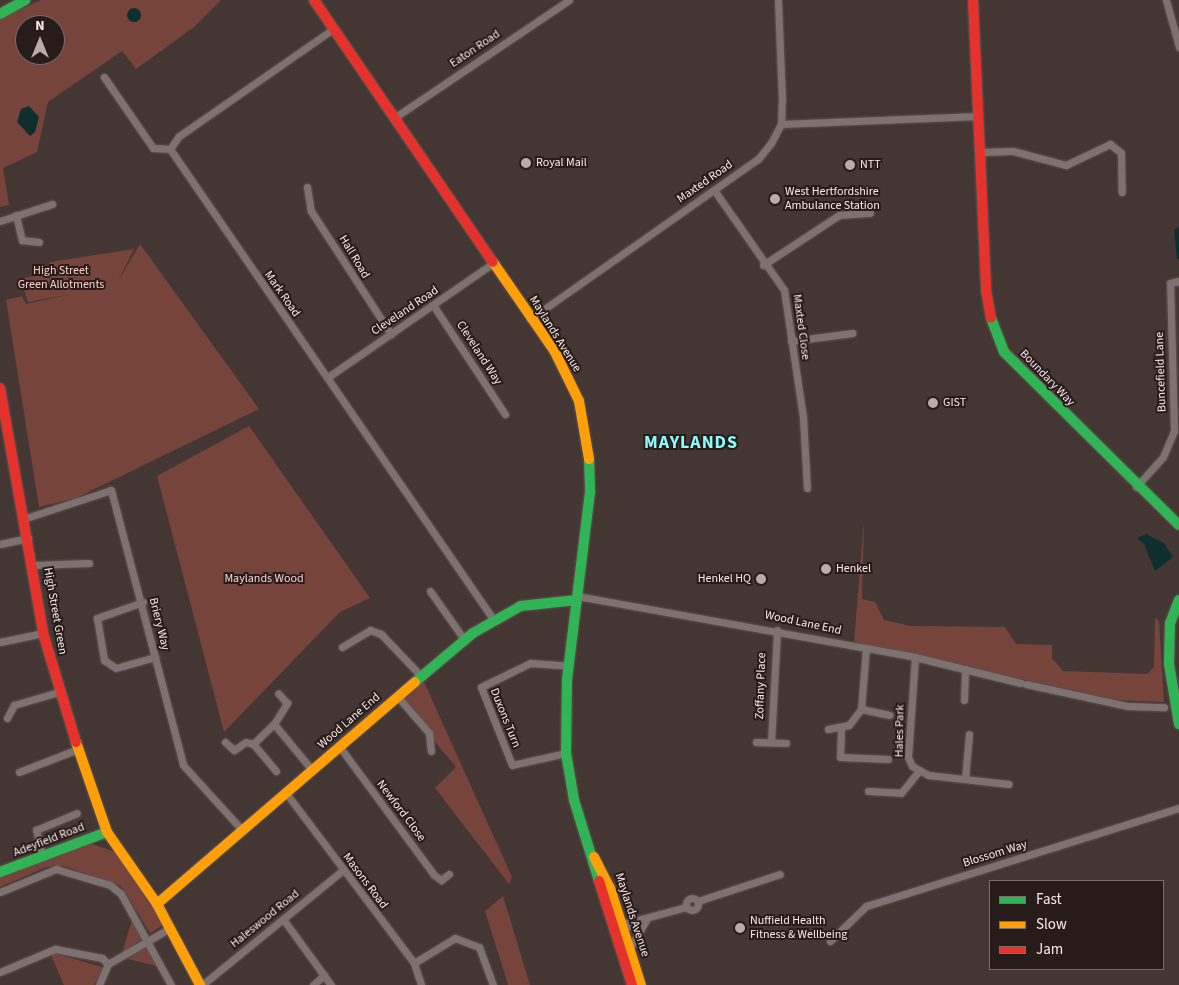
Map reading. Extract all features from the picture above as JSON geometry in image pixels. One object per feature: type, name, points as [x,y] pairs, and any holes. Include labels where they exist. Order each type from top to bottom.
[{"type":"street","points":[[0,9],[19,0]]},
{"type":"street","points":[[0,14],[25,0]]},
{"type":"street","name":"Maylands Avenue","points":[[314,0],[567,373],[588,436],[590,492],[569,666],[566,753],[574,800],[593,856],[603,895],[631,952],[641,985]]},
{"type":"street","name":"Eaton Road","points":[[394,118],[569,0]]},
{"type":"street","points":[[778,0],[781,124],[979,116]]},
{"type":"street","name":"Boundary Way","points":[[973,0],[986,290],[993,328],[1004,352],[1136,488],[1179,525]]},
{"type":"street","points":[[1166,0],[1179,47]]},
{"type":"street","points":[[104,77],[153,148],[170,149],[179,136],[333,29]]},
{"type":"street","name":"Maxted Road","points":[[530,319],[758,159],[781,124]]},
{"type":"street","points":[[981,152],[1013,151],[1066,165],[1110,144],[1121,153],[1122,192]]},
{"type":"street","name":"Mark Road","points":[[170,149],[493,619]]},
{"type":"street","name":"Hall Road","points":[[307,187],[311,211],[391,334]]},
{"type":"street","name":"Maxted Close","points":[[714,190],[763,265],[784,290],[809,466],[807,488]]},
{"type":"street","points":[[0,220],[52,204]]},
{"type":"street","points":[[763,265],[839,215],[870,214]]},
{"type":"street","points":[[16,215],[22,240],[39,242]]},
{"type":"street","name":"Cleveland Road","points":[[328,377],[493,263]]},
{"type":"street","name":"Buncefield Lane","points":[[1136,488],[1163,457],[1174,431],[1170,283],[1179,281]]},
{"type":"street","name":"Cleveland Way","points":[[433,306],[505,414]]},
{"type":"street","points":[[791,341],[852,332]]},
{"type":"street","name":"High Street Green","points":[[0,388],[26,518],[43,633],[59,692],[78,749],[107,832],[157,904],[201,985]]},
{"type":"street","name":"Briery Way","points":[[26,518],[111,490],[142,602],[183,765],[243,831]]},
{"type":"street","points":[[0,544],[28,538]]},
{"type":"street","points":[[33,565],[89,563]]},
{"type":"street","points":[[430,591],[464,639]]},
{"type":"street","name":"Wood Lane End","points":[[157,904],[464,639],[493,619],[528,604],[577,598],[777,630],[915,657],[1024,684],[1127,706],[1164,707]]},
{"type":"street","points":[[1179,600],[1170,623],[1169,664],[1179,724]]},
{"type":"street","points":[[142,602],[97,618],[104,660],[116,668],[155,657]]},
{"type":"street","points":[[342,646],[370,630],[381,634],[420,675]]},
{"type":"street","name":"Zoffany Place","points":[[771,742],[777,630]]},
{"type":"street","points":[[0,642],[43,633]]},
{"type":"street","points":[[866,648],[861,709],[841,729],[840,757],[888,759]]},
{"type":"street","name":"Hales Park","points":[[915,657],[908,757],[918,772],[1008,784]]},
{"type":"street","name":"Duxons Turn","points":[[566,753],[512,765],[481,687],[530,663],[569,666]]},
{"type":"street","points":[[964,700],[965,669]]},
{"type":"street","points":[[8,718],[14,705],[59,692]]},
{"type":"street","points":[[253,744],[274,724],[287,703],[278,693]]},
{"type":"street","points":[[397,696],[429,733],[431,751]]},
{"type":"street","points":[[861,709],[889,715]]},
{"type":"street","points":[[274,724],[312,770]]},
{"type":"street","points":[[828,728],[841,729]]},
{"type":"street","points":[[965,779],[969,734]]},
{"type":"street","points":[[225,742],[234,750],[246,742],[253,744],[276,771]]},
{"type":"street","points":[[756,742],[786,742]]},
{"type":"street","name":"Newford Close","points":[[339,746],[434,875],[441,880],[449,874]]},
{"type":"street","points":[[19,772],[78,749]]},
{"type":"street","points":[[868,791],[901,793],[918,772]]},
{"type":"street","name":"Masons Road","points":[[286,792],[414,963],[421,985]]},
{"type":"street","name":"Blossom Way","points":[[830,941],[866,906],[1179,808]]},
{"type":"street","points":[[42,855],[36,830],[76,813]]},
{"type":"street","name":"Adeyfield Road","points":[[0,872],[107,832]]},
{"type":"street","name":"Maylands Avenue","points":[[593,856],[605,873],[632,985]]},
{"type":"street","points":[[0,892],[56,869],[110,885],[121,894],[171,985]]},
{"type":"street","name":"Haleswood Road","points":[[201,985],[343,870]]},
{"type":"street","points":[[603,895],[605,873]]},
{"type":"street","points":[[619,927],[686,907],[688,899],[698,901],[780,874]]},
{"type":"street","points":[[283,919],[331,985]]},
{"type":"street","points":[[628,972],[632,939],[648,919]]},
{"type":"street","points":[[99,985],[108,964],[170,928]]},
{"type":"street","points":[[414,963],[455,938],[479,947],[492,985]]},
{"type":"street","points":[[0,972],[55,949],[102,958],[108,964]]},
{"type":"street","points":[[312,985],[324,975]]},
{"type":"green space","points":[[41,0],[221,0],[194,27],[136,69],[122,51],[48,102],[37,152],[3,168],[9,205],[0,207],[0,19]]},
{"type":"green space","name":"High Street Green Allotments","points":[[140,244],[259,409],[76,498],[39,507],[6,300],[22,296],[26,304],[72,294],[28,302],[20,279],[43,274],[50,262],[134,249],[117,283]]},
{"type":"green space","name":"Maylands Wood","points":[[249,426],[370,598],[340,612],[224,732],[157,476]]},
{"type":"green space","points":[[864,520],[862,599],[875,602],[884,620],[911,626],[1005,627],[1016,644],[1052,645],[1052,658],[1063,671],[1147,674],[1154,667],[1155,618],[1159,621],[1164,702],[1117,700],[854,642]]},
{"type":"green space","points":[[424,682],[512,877],[509,884],[435,788],[456,767],[397,696]]},
{"type":"green space","points":[[90,843],[115,852],[165,924],[150,933],[121,886],[64,866],[46,867],[0,887],[0,877]]},
{"type":"green space","points":[[503,896],[530,985],[508,985],[485,911]]},
{"type":"green space","points":[[132,920],[142,939],[122,953]]},
{"type":"green space","points":[[146,946],[157,966],[128,959]]},
{"type":"green space","points":[[54,953],[105,968],[94,985],[64,985],[51,955]]},
{"type":"water","points":[[134,8],[139,10],[141,15],[139,20],[134,22],[129,20],[127,15],[129,10]]},
{"type":"water","points":[[29,106],[39,117],[35,132],[30,136],[17,122],[21,109]]},
{"type":"water","points":[[1179,227],[1179,259],[1177,259],[1174,230]]},
{"type":"water","points":[[1146,534],[1164,543],[1173,557],[1155,571],[1144,544],[1137,538]]},
{"type":"traffic: fast","points":[[0,14],[25,0]]},
{"type":"traffic: fast","points":[[991,318],[1004,352],[1179,525]]},
{"type":"traffic: fast","points":[[589,459],[590,492],[567,680],[566,753],[574,800],[599,881]]},
{"type":"traffic: fast","points":[[415,682],[473,633],[521,606],[577,600]]},
{"type":"traffic: fast","points":[[1179,600],[1170,623],[1169,664],[1179,724]]},
{"type":"traffic: fast","points":[[0,872],[107,832]]},
{"type":"traffic: slow","points":[[493,262],[555,352],[579,401],[589,459]]},
{"type":"traffic: slow","points":[[157,904],[415,682]]},
{"type":"traffic: slow","points":[[76,742],[107,832],[157,904],[200,985]]},
{"type":"traffic: slow","points":[[594,857],[610,888],[641,985]]},
{"type":"traffic: jam","points":[[314,0],[493,262]]},
{"type":"traffic: jam","points":[[973,0],[986,290],[991,318]]},
{"type":"traffic: jam","points":[[0,388],[43,633],[76,742]]},
{"type":"traffic: jam","points":[[599,881],[632,985]]},
{"type":"place","name":"Royal Mail","points":[[526,163]]},
{"type":"place","name":"NTT","points":[[850,165]]},
{"type":"place","name":"West Hertfordshire Ambulance Station","points":[[775,199]]},
{"type":"place","name":"GIST","points":[[933,403]]},
{"type":"place","name":"Henkel","points":[[826,569]]},
{"type":"place","name":"Henkel HQ","points":[[761,579]]},
{"type":"place","name":"Nuffield Health Fitness & Wellbeing","points":[[740,928]]},
{"type":"district","name":"MAYLANDS","points":[[691,443]]}]
